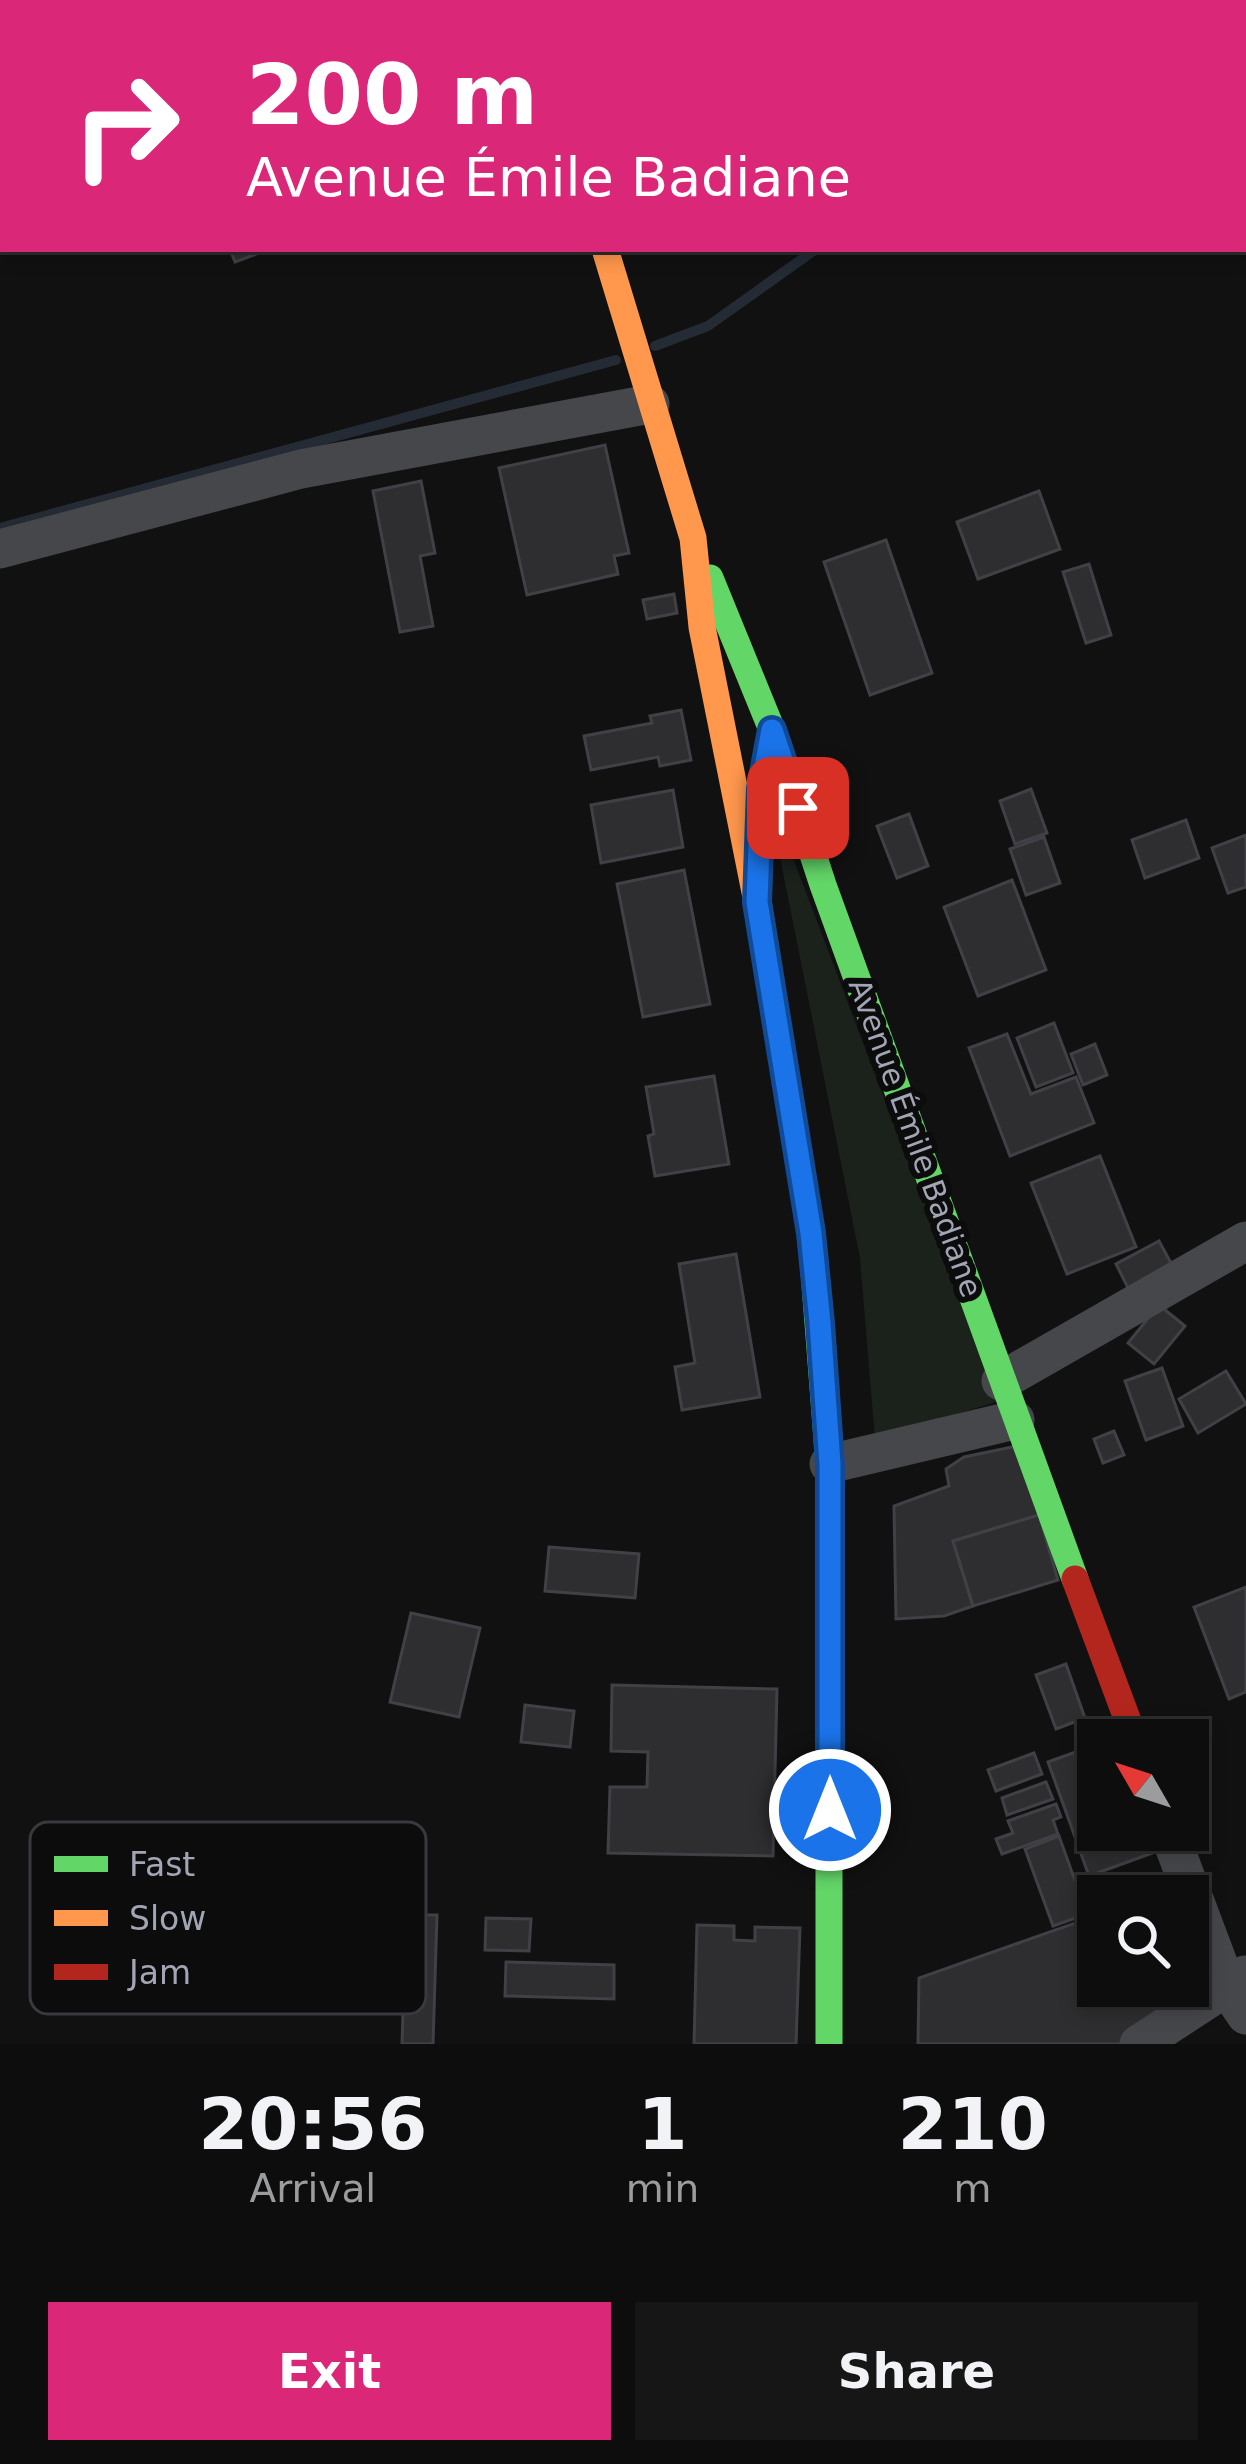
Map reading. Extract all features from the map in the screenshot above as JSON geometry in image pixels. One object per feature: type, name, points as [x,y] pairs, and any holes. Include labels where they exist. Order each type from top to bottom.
[{"type":"main road","points":[[606,252],[693,538],[702,627],[757,902],[811,1233],[830,1464],[829,2044]]},
{"type":"main road","name":"Avenue Émile Badiane","points":[[693,538],[772,730],[1001,1381],[1127,1719]]},
{"type":"main road","points":[[757,902],[761,789],[772,730]]},
{"type":"street","points":[[0,549],[301,469],[647,394]]},
{"type":"street","points":[[1001,1381],[1246,1241]]},
{"type":"street","points":[[830,1464],[1016,1420]]},
{"type":"street","points":[[1139,2044],[1240,1992],[1177,1851]]},
{"type":"shaded area","points":[[766,787],[999,1401],[875,1439],[860,1258]]},
{"type":"building","points":[[231,252],[262,252],[235,262]]},
{"type":"building","points":[[605,445],[629,553],[614,556],[618,574],[527,595],[499,468]]},
{"type":"building","points":[[421,481],[435,553],[420,556],[433,626],[400,632],[373,491]]},
{"type":"building","points":[[1039,491],[1060,549],[978,579],[957,522]]},
{"type":"building","points":[[886,540],[932,673],[870,695],[824,562]]},
{"type":"building","points":[[1089,564],[1111,635],[1086,643],[1063,572]]},
{"type":"building","points":[[674,594],[677,613],[647,619],[643,600]]},
{"type":"building","points":[[681,710],[691,760],[660,766],[658,757],[591,770],[584,736],[652,723],[650,716]]},
{"type":"building","points":[[1031,789],[1047,833],[1015,844],[1000,801]]},
{"type":"building","points":[[673,790],[683,847],[601,863],[591,805]]},
{"type":"building","points":[[909,814],[928,866],[897,878],[877,826]]},
{"type":"building","points":[[1186,820],[1199,858],[1145,878],[1132,840]]},
{"type":"building","points":[[1246,835],[1246,887],[1228,893],[1212,848]]},
{"type":"building","points":[[1044,837],[1060,883],[1026,895],[1010,849]]},
{"type":"building","points":[[684,870],[710,1004],[643,1017],[617,884]]},
{"type":"building","points":[[1012,880],[1046,970],[978,996],[944,907]]},
{"type":"building","points":[[1054,1023],[1073,1073],[1036,1087],[1017,1038]]},
{"type":"building","points":[[1007,1034],[1031,1094],[1076,1077],[1094,1123],[1010,1156],[969,1048]]},
{"type":"building","points":[[1095,1044],[1107,1075],[1083,1085],[1071,1054]]},
{"type":"building","points":[[714,1076],[729,1164],[655,1176],[646,1087]]},
{"type":"building","points":[[1100,1156],[1136,1247],[1067,1274],[1031,1183]]},
{"type":"building","points":[[1159,1241],[1172,1265],[1128,1288],[1116,1264]]},
{"type":"building","points":[[736,1254],[760,1397],[682,1410],[675,1367],[695,1363],[679,1264]]},
{"type":"building","points":[[1159,1305],[1185,1326],[1154,1364],[1128,1343]]},
{"type":"building","points":[[1162,1368],[1183,1426],[1146,1440],[1125,1381]]},
{"type":"building","points":[[1226,1371],[1246,1404],[1198,1433],[1179,1399]]},
{"type":"building","points":[[1114,1431],[1124,1455],[1103,1463],[1094,1439]]},
{"type":"building","points":[[1017,1446],[1039,1515],[953,1541],[973,1606],[944,1616],[896,1619],[894,1506],[949,1486],[946,1469],[964,1457]]},
{"type":"building","points":[[1039,1515],[1058,1580],[973,1606],[953,1541]]},
{"type":"building","points":[[549,1547],[639,1554],[635,1598],[545,1591]]},
{"type":"building","points":[[1246,1587],[1246,1692],[1229,1699],[1194,1607]]},
{"type":"building","points":[[411,1613],[480,1628],[459,1717],[390,1702]]},
{"type":"building","points":[[1066,1664],[1085,1718],[1056,1729],[1036,1675]]},
{"type":"building","points":[[612,1685],[777,1689],[773,1856],[608,1853],[610,1787],[647,1787],[648,1752],[611,1751]]},
{"type":"building","points":[[525,1705],[574,1711],[570,1747],[521,1742]]},
{"type":"building","points":[[1077,1752],[1077,1843],[1048,1762]]},
{"type":"building","points":[[1034,1753],[1042,1774],[996,1791],[988,1770]]},
{"type":"building","points":[[1046,1782],[1053,1799],[1007,1815],[1002,1798]]},
{"type":"building","points":[[1056,1804],[1061,1817],[1053,1820],[1058,1834],[1002,1854],[996,1839],[1013,1833],[1008,1821]]},
{"type":"building","points":[[1059,1836],[1077,1886],[1077,1918],[1053,1926],[1025,1849]]},
{"type":"building","points":[[1080,1851],[1158,1851],[1092,1875]]},
{"type":"building","points":[[426,1915],[437,1915],[433,2044],[402,2044],[403,2014],[426,2014]]},
{"type":"building","points":[[486,1918],[531,1919],[529,1951],[485,1950]]},
{"type":"building","points":[[1077,1922],[1077,2007],[1186,2007],[1126,2044],[918,2044],[919,1978]]},
{"type":"building","points":[[697,1925],[734,1926],[734,1940],[755,1941],[755,1927],[800,1928],[796,2044],[694,2044]]},
{"type":"building","points":[[506,1962],[614,1965],[614,1999],[505,1996]]},
{"type":"waterway","points":[[655,346],[708,326],[812,252]]},
{"type":"waterway","points":[[0,528],[616,360]]},
{"type":"traffic: fast","points":[[710,578],[772,730],[823,885],[1075,1579]]},
{"type":"traffic: fast","points":[[759,829],[772,730]]},
{"type":"traffic: fast","points":[[783,1063],[811,1233],[829,1464],[829,2044]]},
{"type":"traffic: slow","points":[[606,252],[693,538],[702,627],[757,902],[783,1063]]},
{"type":"traffic: jam","points":[[1075,1579],[1127,1719]]},
{"type":"route","points":[[798,808],[772,730],[761,789],[757,902],[811,1233],[820,1323],[830,1464],[830,1810]]}]
